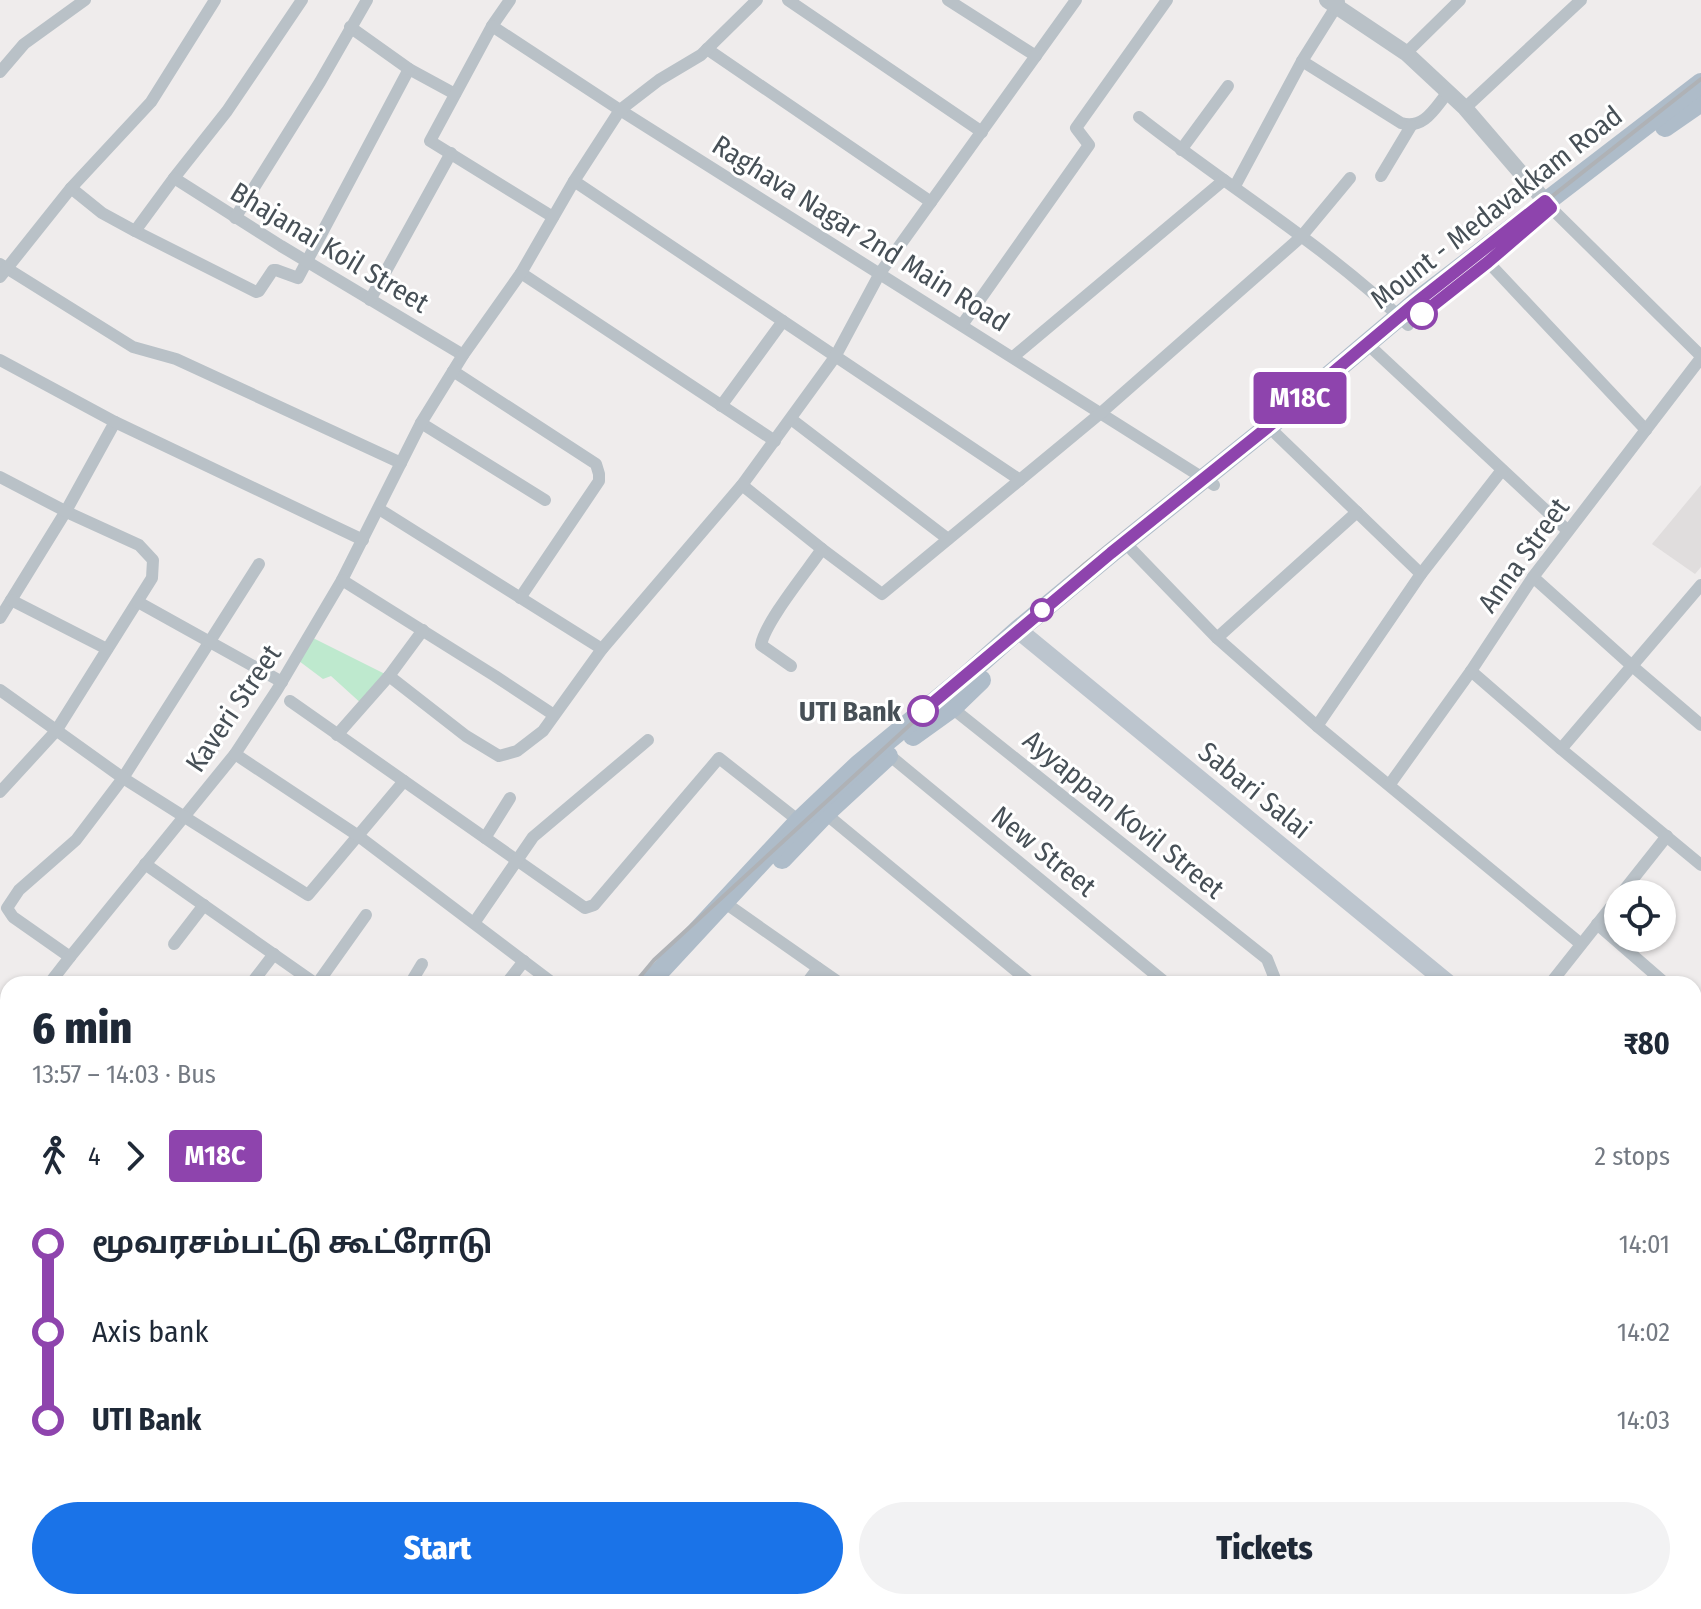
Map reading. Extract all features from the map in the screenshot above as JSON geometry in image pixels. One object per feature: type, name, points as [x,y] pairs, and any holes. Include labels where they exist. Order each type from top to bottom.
[{"type":"main road","name":"Mount - Medavakkam Road","points":[[655,976],[799,821],[820,809],[952,708],[1022,634],[1117,564],[1268,427],[1701,83]]},
{"type":"main road","name":"Mount - Medavakkam Road","points":[[666,976],[697,941],[793,848],[820,809],[858,765],[1209,481],[1276,434],[1375,351],[1403,321],[1488,262],[1548,205],[1701,102]]},
{"type":"main road","name":"Sabari Salai","points":[[1022,634],[1439,976]]},
{"type":"street","points":[[0,72],[24,44],[85,0]]},
{"type":"street","points":[[215,0],[151,102],[71,188],[2,270],[133,347],[176,359],[401,463]]},
{"type":"street","points":[[135,231],[227,111],[302,0]]},
{"type":"street","points":[[235,218],[367,0]]},
{"type":"street","points":[[510,0],[492,26],[430,141],[553,217]]},
{"type":"street","name":"Kaveri Street","points":[[259,564],[123,778],[76,840],[19,890],[7,908],[13,917],[70,957],[235,754],[282,682],[342,580],[421,423],[463,355],[521,273],[574,181],[620,110],[659,80],[701,55],[757,0]]},
{"type":"street","points":[[788,0],[982,132]]},
{"type":"street","points":[[948,0],[1036,56]]},
{"type":"street","points":[[389,676],[466,736],[499,756],[517,751],[543,731],[602,649],[742,485],[775,441],[835,357],[880,273],[1076,0]]},
{"type":"street","points":[[962,325],[1089,145],[1076,128],[1167,0]]},
{"type":"street","points":[[1406,53],[1460,0]]},
{"type":"street","points":[[1465,108],[1581,0]]},
{"type":"street","points":[[1013,357],[1229,183],[1335,2],[1406,53],[1465,108],[1548,205],[1701,357]]},
{"type":"street","name":"Raghava Nagar 2nd Main Road","points":[[492,26],[1209,481]]},
{"type":"street","points":[[350,27],[409,69],[455,94]]},
{"type":"street","points":[[707,49],[931,202]]},
{"type":"street","points":[[1302,61],[1401,123],[1411,126],[1423,122],[1448,92]]},
{"type":"street","points":[[71,188],[102,213],[256,292],[273,270],[298,278],[409,69]]},
{"type":"street","points":[[1181,150],[1228,86]]},
{"type":"street","points":[[1139,117],[1301,237],[1403,321]]},
{"type":"street","points":[[1381,176],[1411,126]]},
{"type":"street","points":[[370,300],[451,153]]},
{"type":"street","name":"Bhajanai Koil Street","points":[[174,178],[463,355]]},
{"type":"street","points":[[742,485],[882,594],[1102,412],[1301,237],[1350,178]]},
{"type":"street","points":[[574,181],[1020,480]]},
{"type":"street","points":[[1488,262],[1646,430]]},
{"type":"street","points":[[521,273],[775,441]]},
{"type":"street","points":[[721,406],[783,321]]},
{"type":"street","points":[[1375,351],[1568,531]]},
{"type":"street","name":"Anna Street","points":[[1390,784],[1471,671],[1533,577],[1701,357]]},
{"type":"street","points":[[0,360],[115,422],[363,540]]},
{"type":"street","points":[[453,371],[596,464],[599,474],[599,481],[520,598]]},
{"type":"street","points":[[791,419],[948,539]]},
{"type":"street","points":[[0,618],[66,511],[115,422]]},
{"type":"street","points":[[421,423],[545,500]]},
{"type":"street","points":[[1276,434],[1421,574]]},
{"type":"street","points":[[1317,726],[1421,574],[1502,470]]},
{"type":"street","points":[[0,477],[139,545],[153,560],[152,578],[56,731],[0,792]]},
{"type":"street","points":[[379,509],[602,649]]},
{"type":"street","points":[[1217,638],[1357,512]]},
{"type":"street","points":[[791,666],[761,645],[762,640],[822,549]]},
{"type":"street","points":[[1132,550],[1217,638],[1317,726],[1581,944]]},
{"type":"street","points":[[1533,577],[1701,725]]},
{"type":"street","points":[[342,580],[554,715]]},
{"type":"street","points":[[1561,749],[1631,665],[1700,590]]},
{"type":"street","points":[[11,600],[107,649]]},
{"type":"street","points":[[138,602],[282,682]]},
{"type":"street","points":[[337,735],[389,676],[423,630]]},
{"type":"street","points":[[1471,671],[1701,865]]},
{"type":"street","points":[[0,690],[123,778],[308,895],[404,781]]},
{"type":"street","points":[[290,701],[585,908],[594,905],[719,758],[799,821]]},
{"type":"street","name":"Ayyappan Kovil Street","points":[[952,708],[1267,959],[1274,976]]},
{"type":"street","points":[[474,923],[533,837],[648,740]]},
{"type":"street","points":[[235,754],[357,835],[544,976]]},
{"type":"street","name":"New Street","points":[[889,755],[1157,976]]},
{"type":"street","points":[[485,838],[510,798]]},
{"type":"street","points":[[820,809],[1022,976]]},
{"type":"street","points":[[1633,880],[1667,836]]},
{"type":"street","points":[[145,864],[306,976]]},
{"type":"street","points":[[174,944],[204,905]]},
{"type":"street","points":[[731,907],[830,976]]},
{"type":"street","points":[[323,976],[366,915]]},
{"type":"street","points":[[1556,976],[1604,915]]},
{"type":"street","points":[[1597,924],[1657,976]]},
{"type":"street","points":[[257,976],[274,954]]},
{"type":"street","points":[[55,976],[70,957]]},
{"type":"street","points":[[512,976],[524,961]]},
{"type":"street","points":[[415,976],[422,964]]},
{"type":"street","points":[[812,976],[818,968]]},
{"type":"shaded area","points":[[1701,485],[1701,567],[1695,574],[1652,544]]},
{"type":"green space","points":[[313,638],[389,676],[363,705],[331,676],[323,679],[299,661]]},
{"type":"railway","points":[[641,976],[654,960],[1085,564],[1701,79]]},
{"type":"bus line","name":"M18C","points":[[923,711],[1421,298],[1545,201],[1551,208],[1422,314]]},
{"type":"place","name":"UTI Bank","points":[[923,711]]}]
